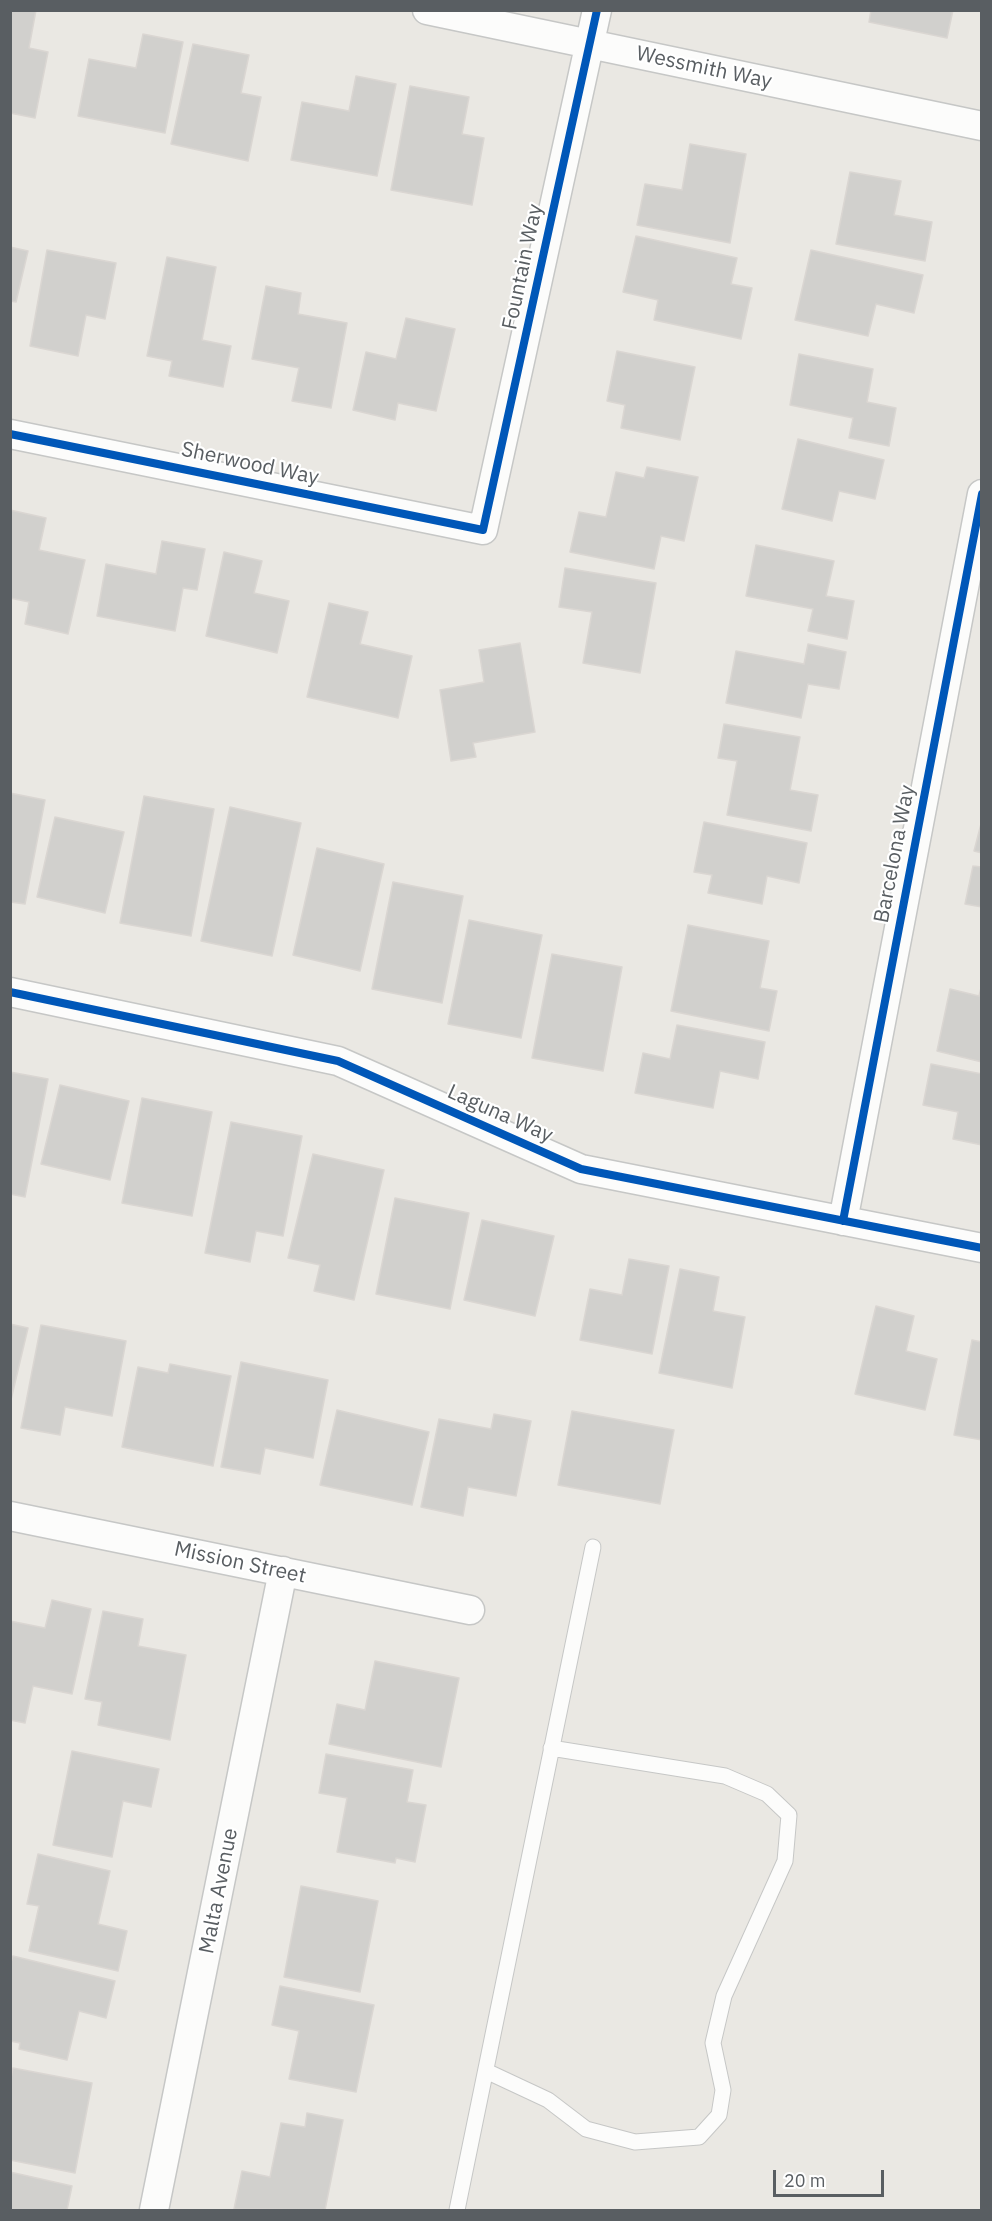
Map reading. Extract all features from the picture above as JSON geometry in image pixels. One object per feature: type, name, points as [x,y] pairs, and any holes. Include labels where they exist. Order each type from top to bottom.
[{"type":"street","name":"Wessmith Way","points":[[427,10],[981,126]]},
{"type":"street","name":"Fountain Way","points":[[483,531],[597,10]]},
{"type":"street","name":"Sherwood Way","points":[[10,434],[483,531]]},
{"type":"street","name":"Barcelona Way","points":[[843,1221],[981,494]]},
{"type":"street","name":"Laguna Way","points":[[10,992],[338,1061],[580,1169],[981,1248]]},
{"type":"street","name":"Mission Street","points":[[10,1516],[470,1610]]},
{"type":"street","name":"Malta Avenue","points":[[154,2211],[283,1571]]},
{"type":"lane","points":[[457,2211],[592,1547]]},
{"type":"lane","points":[[486,2071],[548,2100],[586,2129],[635,2142],[699,2137],[719,2115],[723,2090],[713,2043],[724,1996],[785,1861],[789,1815],[767,1794],[725,1776],[551,1749]]},
{"type":"building","points":[[10,10],[36,10],[29,48],[48,52],[35,118],[10,113]]},
{"type":"building","points":[[871,10],[953,10],[947,38],[869,22]]},
{"type":"building","points":[[143,34],[183,42],[165,133],[78,116],[89,59],[136,68]]},
{"type":"building","points":[[193,44],[249,55],[241,93],[261,97],[248,161],[171,144]]},
{"type":"building","points":[[356,76],[396,84],[377,176],[291,160],[302,102],[349,111]]},
{"type":"building","points":[[410,86],[469,97],[462,134],[484,138],[472,205],[391,190]]},
{"type":"building","points":[[690,144],[746,154],[730,243],[637,225],[645,184],[682,190]]},
{"type":"building","points":[[850,172],[901,181],[894,215],[932,222],[925,261],[836,244]]},
{"type":"building","points":[[636,236],[737,258],[731,284],[752,288],[741,339],[654,320],[658,300],[623,292]]},
{"type":"building","points":[[10,247],[28,251],[16,302],[10,301]]},
{"type":"building","points":[[47,250],[116,263],[105,319],[86,315],[78,356],[30,346]]},
{"type":"building","points":[[811,250],[923,275],[914,313],[876,304],[868,336],[795,320]]},
{"type":"building","points":[[167,257],[216,267],[202,340],[231,346],[223,387],[169,376],[172,361],[147,356]]},
{"type":"building","points":[[266,286],[301,293],[298,314],[347,323],[331,408],[292,401],[299,368],[252,359]]},
{"type":"building","points":[[406,318],[455,329],[436,411],[398,403],[395,420],[353,410],[366,352],[396,359]]},
{"type":"building","points":[[617,351],[695,367],[680,440],[621,428],[625,405],[607,401]]},
{"type":"building","points":[[799,354],[873,369],[867,402],[896,408],[889,446],[849,438],[853,418],[790,405]]},
{"type":"building","points":[[798,439],[884,460],[875,499],[839,491],[832,521],[782,509]]},
{"type":"building","points":[[647,467],[698,477],[684,541],[661,536],[654,569],[570,552],[579,512],[606,517],[616,472],[644,478]]},
{"type":"building","points":[[10,510],[46,518],[39,550],[85,560],[68,634],[25,624],[29,602],[10,598]]},
{"type":"building","points":[[162,541],[205,549],[197,590],[183,588],[175,631],[97,616],[106,564],[156,574]]},
{"type":"building","points":[[756,545],[834,561],[826,596],[854,601],[847,639],[808,631],[813,609],[746,596]]},
{"type":"building","points":[[224,552],[262,561],[254,593],[289,601],[277,653],[206,636]]},
{"type":"building","points":[[565,568],[656,583],[640,673],[583,663],[592,612],[559,607]]},
{"type":"building","points":[[329,603],[368,612],[360,644],[412,656],[398,718],[307,697]]},
{"type":"building","points":[[520,643],[535,732],[473,743],[476,757],[451,761],[440,690],[484,682],[479,650]]},
{"type":"building","points":[[808,644],[846,652],[839,689],[808,684],[801,718],[726,703],[736,651],[804,664]]},
{"type":"building","points":[[724,724],[800,737],[790,790],[818,795],[811,831],[727,815],[737,761],[718,758]]},
{"type":"building","points":[[10,793],[45,800],[25,904],[10,902]]},
{"type":"building","points":[[144,796],[214,809],[191,936],[120,923]]},
{"type":"building","points":[[230,807],[301,823],[272,956],[201,941]]},
{"type":"building","points":[[55,817],[124,832],[105,913],[37,897]]},
{"type":"building","points":[[982,820],[982,853],[974,851]]},
{"type":"building","points":[[704,822],[807,843],[799,883],[767,876],[762,904],[708,893],[712,875],[694,872]]},
{"type":"building","points":[[317,848],[384,864],[360,971],[293,955]]},
{"type":"building","points":[[973,866],[982,867],[982,907],[965,904]]},
{"type":"building","points":[[393,882],[463,896],[442,1003],[372,989]]},
{"type":"building","points":[[469,920],[542,935],[521,1038],[448,1024]]},
{"type":"building","points":[[688,925],[769,941],[760,988],[777,991],[769,1031],[671,1011]]},
{"type":"building","points":[[552,954],[622,967],[603,1071],[532,1058]]},
{"type":"building","points":[[982,984],[982,1062],[937,1051],[950,989],[979,996]]},
{"type":"building","points":[[677,1025],[765,1042],[758,1079],[720,1071],[713,1108],[635,1093],[643,1053],[670,1059]]},
{"type":"building","points":[[931,1064],[982,1074],[982,1145],[953,1139],[958,1112],[923,1105]]},
{"type":"building","points":[[10,1072],[48,1079],[25,1197],[10,1194]]},
{"type":"building","points":[[60,1085],[129,1101],[110,1180],[41,1164]]},
{"type":"building","points":[[142,1098],[212,1112],[192,1216],[122,1203]]},
{"type":"building","points":[[231,1122],[302,1136],[283,1236],[256,1231],[250,1262],[205,1253]]},
{"type":"building","points":[[313,1154],[384,1170],[354,1300],[314,1291],[320,1265],[288,1258]]},
{"type":"building","points":[[395,1198],[469,1213],[450,1309],[376,1294]]},
{"type":"building","points":[[482,1220],[554,1236],[535,1316],[464,1300]]},
{"type":"building","points":[[629,1259],[669,1266],[652,1354],[580,1340],[590,1289],[622,1295]]},
{"type":"building","points":[[680,1269],[719,1277],[713,1311],[745,1317],[732,1388],[659,1373]]},
{"type":"building","points":[[876,1306],[914,1316],[906,1351],[937,1359],[925,1410],[855,1394]]},
{"type":"building","points":[[10,1324],[28,1328],[10,1404]]},
{"type":"building","points":[[41,1325],[126,1341],[112,1416],[65,1407],[60,1435],[21,1428]]},
{"type":"building","points":[[972,1340],[982,1342],[982,1440],[954,1435]]},
{"type":"building","points":[[241,1362],[328,1380],[313,1458],[265,1448],[260,1474],[221,1467]]},
{"type":"building","points":[[170,1364],[231,1376],[213,1466],[122,1447],[138,1367],[168,1373]]},
{"type":"building","points":[[337,1410],[429,1432],[412,1505],[320,1485]]},
{"type":"building","points":[[572,1411],[674,1430],[660,1504],[558,1485]]},
{"type":"building","points":[[494,1414],[531,1421],[516,1496],[468,1487],[463,1516],[421,1507],[439,1419],[491,1429]]},
{"type":"building","points":[[52,1600],[91,1609],[72,1694],[33,1686],[25,1723],[10,1720],[10,1621],[45,1628]]},
{"type":"building","points":[[103,1611],[143,1619],[138,1646],[186,1655],[170,1740],[98,1725],[102,1702],[85,1699]]},
{"type":"building","points":[[375,1661],[459,1678],[441,1767],[329,1744],[337,1704],[365,1710]]},
{"type":"building","points":[[72,1751],[159,1769],[151,1807],[123,1801],[112,1857],[53,1845]]},
{"type":"building","points":[[326,1754],[413,1770],[407,1802],[426,1805],[415,1862],[396,1858],[395,1863],[337,1852],[347,1798],[319,1793]]},
{"type":"building","points":[[38,1854],[110,1871],[98,1924],[127,1931],[118,1971],[29,1951],[39,1906],[27,1904]]},
{"type":"building","points":[[301,1886],[378,1901],[360,1992],[284,1977]]},
{"type":"building","points":[[13,1956],[115,1981],[106,2018],[79,2011],[67,2060],[19,2049],[20,2043],[10,2041],[10,1966]]},
{"type":"building","points":[[280,1986],[374,2005],[356,2092],[289,2079],[299,2031],[272,2025]]},
{"type":"building","points":[[13,2068],[92,2083],[75,2173],[10,2160],[10,2083]]},
{"type":"building","points":[[307,2113],[343,2120],[325,2210],[234,2209],[242,2171],[270,2177],[281,2123],[305,2127]]},
{"type":"building","points":[[10,2172],[72,2186],[67,2210],[10,2210]]},
{"type":"cycle path","points":[[10,434],[483,530],[597,10]]},
{"type":"cycle path","points":[[843,1221],[982,494]]},
{"type":"cycle path","points":[[10,992],[338,1061],[581,1169],[982,1248]]}]
